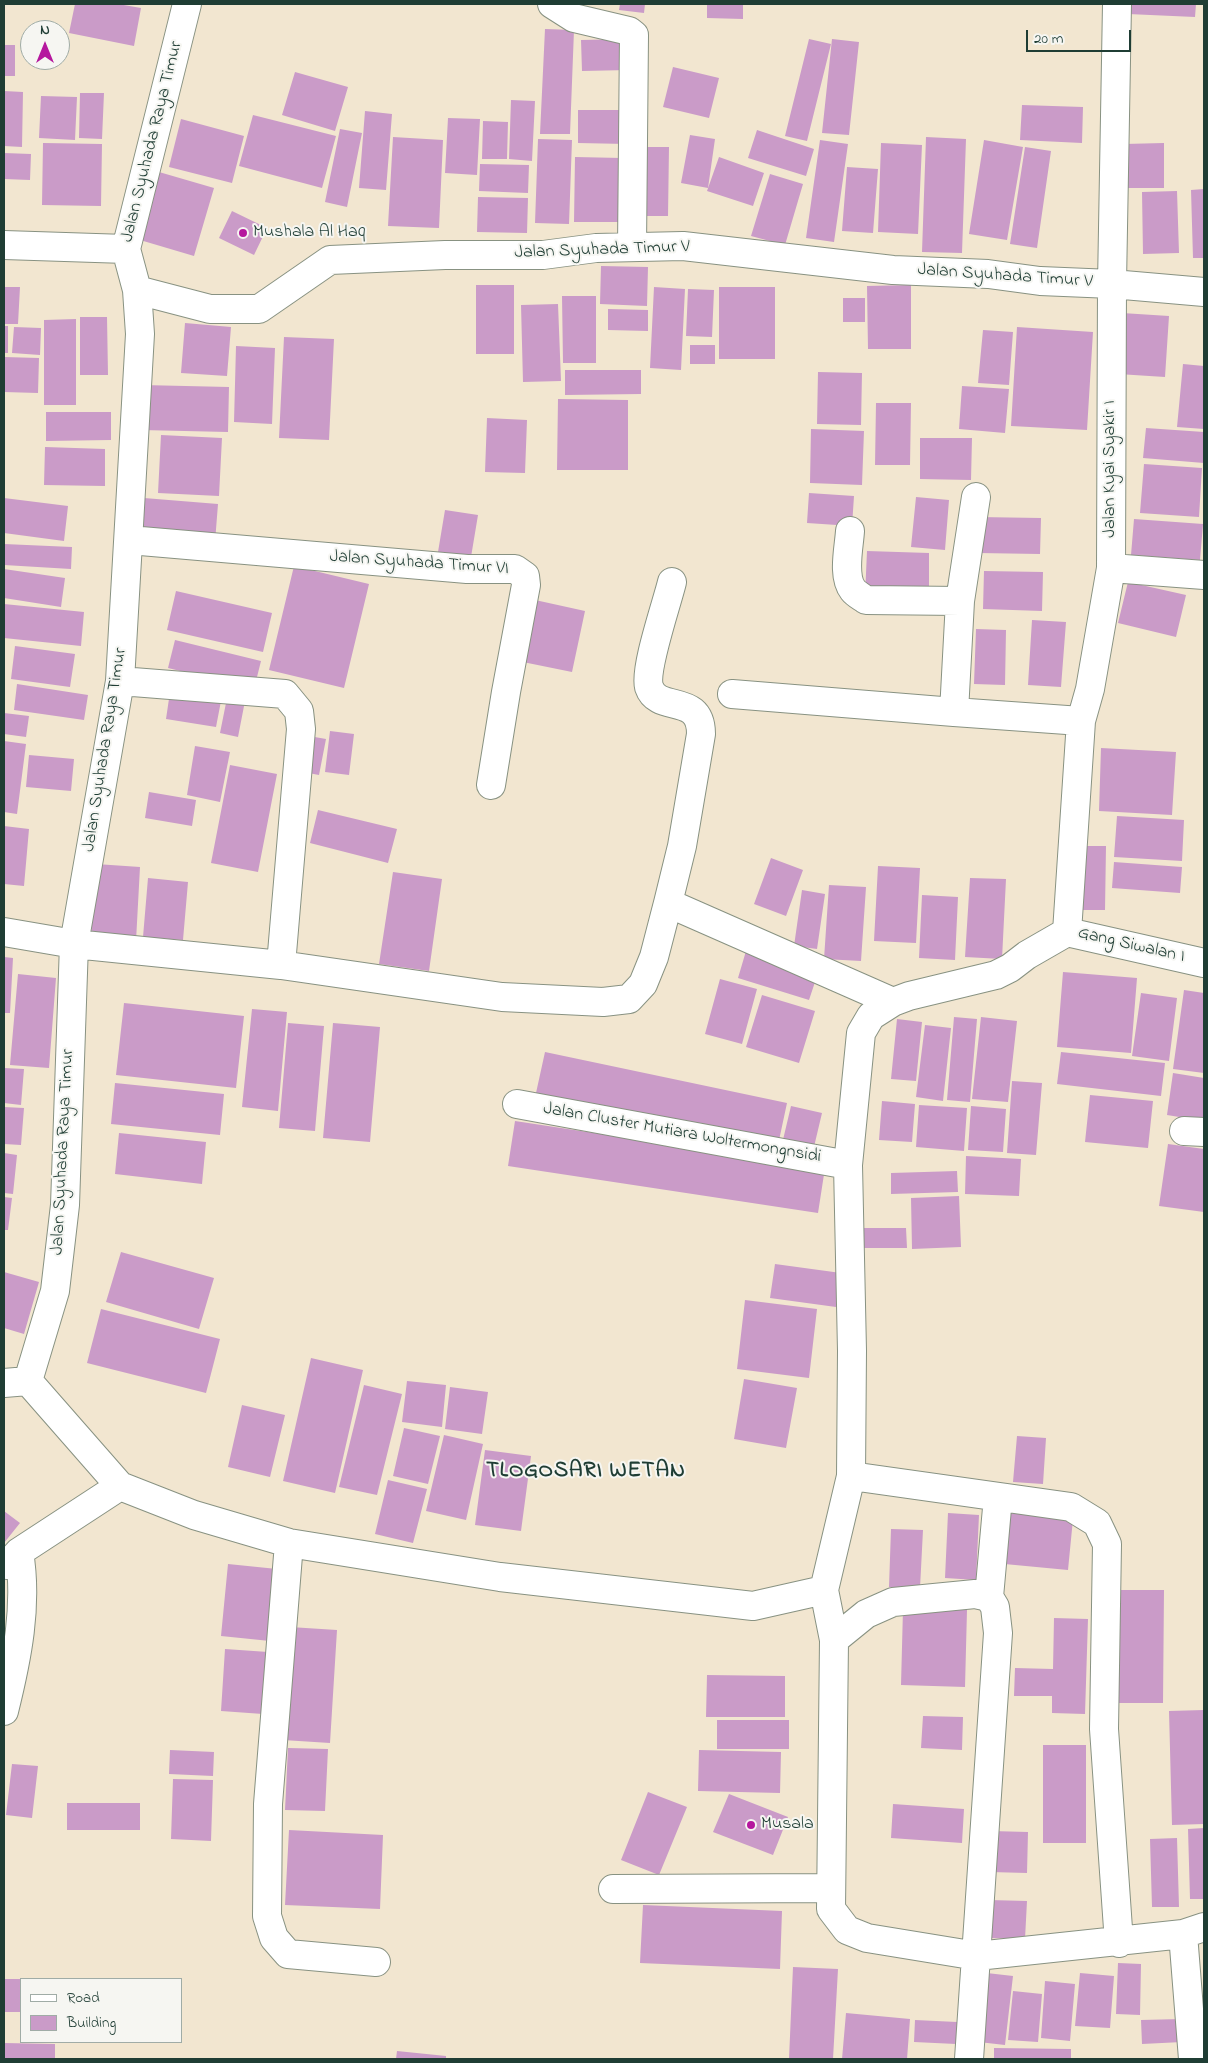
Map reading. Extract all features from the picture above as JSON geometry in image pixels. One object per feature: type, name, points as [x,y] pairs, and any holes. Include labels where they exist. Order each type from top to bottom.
[{"type":"street","name":"Jalan Syuhada Raya Timur","points":[[120,1486],[16,1382],[55,1290],[65,1205],[74,944],[120,681],[140,334],[137,290],[126,250],[187,4]]},
{"type":"street","points":[[552,4],[574,18],[629,31],[634,35],[632,247]]},
{"type":"street","name":"Jalan Kyai Syakir I","points":[[1067,932],[1081,721],[1090,689],[1111,568],[1112,284],[1117,4]]},
{"type":"street","points":[[4,245],[126,250]]},
{"type":"street","name":"Jalan Syuhada Timur V","points":[[137,290],[210,309],[258,309],[330,260],[445,255],[543,255],[596,248],[683,246],[893,270],[988,274],[1040,281],[1112,284],[1204,292]]},
{"type":"street","points":[[954,712],[960,601],[976,497]]},
{"type":"street","points":[[850,531],[847,572],[849,584],[854,592],[866,600],[960,601]]},
{"type":"street","name":"Jalan Syuhada Timur VI","points":[[129,540],[457,568],[515,569],[525,576],[526,585],[491,785]]},
{"type":"street","points":[[1111,568],[1204,576]]},
{"type":"street","points":[[4,932],[74,944],[281,965],[502,997],[603,1002],[629,999],[643,984],[654,957],[682,846],[701,734],[699,720],[691,709],[660,700],[655,697],[650,688],[649,670],[672,582]]},
{"type":"street","points":[[120,681],[285,694],[298,711],[302,729],[281,965]]},
{"type":"street","points":[[732,694],[1081,721]]},
{"type":"street","points":[[668,903],[893,1002]]},
{"type":"street","name":"Gang Siwalan I","points":[[1194,1930],[1119,1942],[977,1956],[866,1938],[847,1930],[831,1909],[829,1614],[851,1476],[852,1351],[848,1164],[861,1033],[871,1016],[893,1002],[909,996],[996,975],[1067,932],[1204,962]]},
{"type":"street","name":"Jalan Cluster Mutiara Woltermongnsidi","points":[[517,1104],[848,1164]]},
{"type":"street","points":[[851,1476],[1071,1507],[1097,1523],[1107,1544],[1104,1729],[1119,1942]]},
{"type":"street","points":[[4,1711],[14,1669],[22,1610],[15,1565],[120,1486],[194,1515],[289,1543],[500,1577],[829,1614],[866,1614],[893,1602],[975,1594],[989,1597]]},
{"type":"street","points":[[969,2059],[998,1633],[995,1607],[989,1597],[998,1497]]},
{"type":"street","points":[[289,1543],[268,1804],[267,1916],[274,1938],[288,1954],[376,1962]]},
{"type":"street","points":[[613,1889],[831,1888]]},
{"type":"street","points":[[1193,2059],[1194,1930]]},
{"type":"building","points":[[75,4],[118,4],[141,8],[134,46],[70,33]]},
{"type":"building","points":[[620,4],[645,4],[644,13],[619,10]]},
{"type":"building","points":[[707,4],[743,4],[743,19],[707,18]]},
{"type":"building","points":[[1129,4],[1196,4],[1195,17],[1128,14]]},
{"type":"building","points":[[545,29],[574,30],[570,134],[540,134]]},
{"type":"building","points":[[628,39],[629,70],[582,71],[581,40]]},
{"type":"building","points":[[809,39],[831,44],[807,141],[785,136]]},
{"type":"building","points":[[832,39],[859,42],[849,135],[822,133]]},
{"type":"building","points":[[4,45],[15,45],[15,76],[4,76]]},
{"type":"building","points":[[673,67],[719,78],[709,118],[663,107]]},
{"type":"building","points":[[295,72],[348,87],[335,131],[282,115]]},
{"type":"building","points":[[4,91],[23,92],[22,147],[4,146]]},
{"type":"building","points":[[80,93],[104,93],[102,139],[79,138]]},
{"type":"building","points":[[41,96],[77,97],[75,140],[39,138]]},
{"type":"building","points":[[511,100],[535,101],[532,161],[509,159]]},
{"type":"building","points":[[1022,105],[1083,107],[1082,143],[1020,140]]},
{"type":"building","points":[[578,110],[627,110],[627,144],[578,143]]},
{"type":"building","points":[[365,111],[392,114],[386,190],[359,188]]},
{"type":"building","points":[[253,115],[336,136],[322,188],[239,166]]},
{"type":"building","points":[[448,118],[480,119],[477,175],[445,173]]},
{"type":"building","points":[[181,119],[244,136],[232,183],[169,167]]},
{"type":"building","points":[[483,121],[508,122],[507,159],[482,159]]},
{"type":"building","points":[[340,129],[362,133],[347,207],[325,202]]},
{"type":"building","points":[[757,130],[814,149],[806,176],[748,158]]},
{"type":"building","points":[[690,135],[715,139],[708,188],[681,183]]},
{"type":"building","points":[[393,137],[443,140],[439,228],[388,226]]},
{"type":"building","points":[[926,137],[966,139],[962,253],[922,252]]},
{"type":"building","points":[[538,139],[572,140],[569,224],[535,223]]},
{"type":"building","points":[[820,140],[848,144],[834,242],[806,238]]},
{"type":"building","points":[[984,140],[1023,147],[1007,240],[969,234]]},
{"type":"building","points":[[43,143],[102,144],[101,206],[42,205]]},
{"type":"building","points":[[881,143],[922,145],[918,234],[878,232]]},
{"type":"building","points":[[1164,143],[1164,188],[1125,188],[1124,144]]},
{"type":"building","points":[[636,147],[669,147],[668,216],[634,216]]},
{"type":"building","points":[[1025,147],[1051,151],[1037,248],[1010,244]]},
{"type":"building","points":[[4,153],[31,154],[30,180],[4,179]]},
{"type":"building","points":[[575,157],[622,158],[622,222],[574,222]]},
{"type":"building","points":[[719,157],[764,173],[753,206],[707,191]]},
{"type":"building","points":[[480,164],[529,165],[528,193],[479,191]]},
{"type":"building","points":[[847,167],[878,169],[873,233],[842,231]]},
{"type":"building","points":[[159,172],[214,188],[194,256],[140,240]]},
{"type":"building","points":[[770,174],[803,184],[785,245],[751,236]]},
{"type":"building","points":[[1204,189],[1204,258],[1193,258],[1191,190]]},
{"type":"building","points":[[1177,191],[1179,253],[1143,254],[1142,192]]},
{"type":"building","points":[[478,197],[528,198],[527,233],[477,232]]},
{"type":"building","name":"Mushala Al Haq","points":[[232,211],[267,228],[254,255],[219,238]]},
{"type":"building","points":[[601,266],[648,267],[647,306],[600,304]]},
{"type":"building","points":[[476,285],[514,285],[514,354],[476,354]]},
{"type":"building","points":[[911,285],[911,349],[868,349],[867,286]]},
{"type":"building","points":[[4,287],[20,287],[18,324],[4,324]]},
{"type":"building","points":[[654,287],[685,289],[681,370],[650,368]]},
{"type":"building","points":[[719,287],[775,287],[775,359],[719,359]]},
{"type":"building","points":[[688,289],[714,290],[712,337],[686,336]]},
{"type":"building","points":[[562,296],[596,296],[596,363],[563,363]]},
{"type":"building","points":[[843,298],[865,298],[865,322],[843,322]]},
{"type":"building","points":[[558,304],[561,381],[523,382],[521,305]]},
{"type":"building","points":[[608,309],[648,310],[648,331],[608,330]]},
{"type":"building","points":[[1122,313],[1169,316],[1165,377],[1118,374]]},
{"type":"building","points":[[80,317],[107,317],[108,375],[80,375]]},
{"type":"building","points":[[76,319],[76,405],[44,405],[44,320]]},
{"type":"building","points":[[185,323],[231,327],[227,376],[181,373]]},
{"type":"building","points":[[4,326],[8,326],[8,353],[4,353]]},
{"type":"building","points":[[14,327],[41,328],[40,355],[12,353]]},
{"type":"building","points":[[1017,327],[1093,332],[1087,430],[1011,426]]},
{"type":"building","points":[[983,330],[1013,332],[1009,385],[978,383]]},
{"type":"building","points":[[284,337],[334,339],[329,440],[279,438]]},
{"type":"building","points":[[690,345],[715,345],[715,364],[690,364]]},
{"type":"building","points":[[236,346],[275,348],[272,424],[234,422]]},
{"type":"building","points":[[4,357],[39,358],[38,393],[4,392]]},
{"type":"building","points":[[1183,364],[1204,366],[1204,429],[1177,427]]},
{"type":"building","points":[[565,370],[641,370],[641,394],[565,395]]},
{"type":"building","points":[[818,372],[862,373],[861,425],[817,424]]},
{"type":"building","points":[[142,385],[229,387],[228,432],[141,430]]},
{"type":"building","points":[[962,386],[1009,389],[1005,433],[959,429]]},
{"type":"building","points":[[558,399],[628,400],[628,470],[557,470]]},
{"type":"building","points":[[876,403],[911,403],[910,465],[875,465]]},
{"type":"building","points":[[46,412],[111,412],[111,440],[46,441]]},
{"type":"building","points":[[487,418],[527,420],[525,473],[485,472]]},
{"type":"building","points":[[1146,428],[1204,432],[1204,463],[1143,458]]},
{"type":"building","points":[[811,429],[864,431],[862,485],[810,483]]},
{"type":"building","points":[[161,435],[222,438],[219,496],[158,493]]},
{"type":"building","points":[[920,438],[972,438],[971,480],[920,479]]},
{"type":"building","points":[[45,447],[105,449],[105,486],[44,485]]},
{"type":"building","points":[[1144,464],[1202,468],[1199,517],[1140,513]]},
{"type":"building","points":[[809,493],[854,496],[852,526],[807,523]]},
{"type":"building","points":[[916,497],[949,500],[945,550],[911,547]]},
{"type":"building","points":[[4,498],[68,506],[64,541],[4,533]]},
{"type":"building","points":[[144,498],[218,504],[215,542],[141,535]]},
{"type":"building","points":[[445,510],[478,515],[470,563],[437,558]]},
{"type":"building","points":[[978,517],[1041,518],[1040,554],[978,553]]},
{"type":"building","points":[[1134,519],[1203,524],[1200,560],[1131,555]]},
{"type":"building","points":[[4,544],[72,547],[71,569],[4,565]]},
{"type":"building","points":[[867,551],[929,553],[929,597],[865,596]]},
{"type":"building","points":[[294,566],[369,584],[344,688],[269,670]]},
{"type":"building","points":[[4,569],[65,578],[61,607],[4,598]]},
{"type":"building","points":[[984,571],[1043,572],[1042,611],[983,609]]},
{"type":"building","points":[[1128,582],[1186,595],[1176,637],[1118,623]]},
{"type":"building","points":[[176,591],[272,613],[263,652],[167,630]]},
{"type":"building","points":[[526,598],[585,611],[572,672],[513,660]]},
{"type":"building","points":[[4,604],[84,612],[81,646],[4,638]]},
{"type":"building","points":[[1032,620],[1066,622],[1061,687],[1028,685]]},
{"type":"building","points":[[976,629],[1006,630],[1005,685],[974,684]]},
{"type":"building","points":[[175,640],[261,661],[254,689],[168,668]]},
{"type":"building","points":[[15,646],[75,654],[70,687],[11,679]]},
{"type":"building","points":[[17,684],[88,695],[84,720],[14,710]]},
{"type":"building","points":[[170,692],[221,701],[216,727],[166,719]]},
{"type":"building","points":[[227,698],[245,701],[238,737],[220,733]]},
{"type":"building","points":[[4,713],[29,716],[26,737],[4,734]]},
{"type":"building","points":[[330,731],[354,734],[349,775],[325,772]]},
{"type":"building","points":[[309,736],[326,739],[319,775],[303,772]]},
{"type":"building","points":[[4,741],[26,744],[17,814],[4,812]]},
{"type":"building","points":[[195,746],[230,752],[220,802],[187,795]]},
{"type":"building","points":[[1101,748],[1176,752],[1172,815],[1099,811]]},
{"type":"building","points":[[29,755],[74,759],[71,791],[26,787]]},
{"type":"building","points":[[230,765],[277,774],[258,872],[211,863]]},
{"type":"building","points":[[149,792],[196,800],[192,826],[145,818]]},
{"type":"building","points":[[318,810],[397,829],[388,863],[310,843]]},
{"type":"building","points":[[1117,816],[1184,820],[1182,861],[1114,857]]},
{"type":"building","points":[[4,826],[29,829],[24,886],[4,884]]},
{"type":"building","points":[[1075,846],[1106,846],[1105,910],[1075,910]]},
{"type":"building","points":[[771,858],[803,870],[786,916],[754,904]]},
{"type":"building","points":[[1114,862],[1182,867],[1180,893],[1112,888]]},
{"type":"building","points":[[96,864],[140,867],[136,941],[91,938]]},
{"type":"building","points":[[878,866],[920,868],[916,943],[874,941]]},
{"type":"building","points":[[393,872],[442,879],[429,971],[379,964]]},
{"type":"building","points":[[148,878],[188,882],[183,940],[143,937]]},
{"type":"building","points":[[970,878],[1006,879],[1002,959],[965,957]]},
{"type":"building","points":[[829,885],[866,887],[861,961],[824,959]]},
{"type":"building","points":[[802,890],[825,894],[817,949],[794,946]]},
{"type":"building","points":[[922,895],[958,897],[955,960],[919,958]]},
{"type":"building","points":[[746,951],[818,973],[809,1000],[738,978]]},
{"type":"building","points":[[4,957],[13,958],[10,1013],[4,1013]]},
{"type":"building","points":[[1063,972],[1137,978],[1131,1053],[1057,1047]]},
{"type":"building","points":[[18,974],[56,978],[49,1068],[10,1065]]},
{"type":"building","points":[[720,979],[757,989],[742,1044],[705,1034]]},
{"type":"building","points":[[1184,990],[1204,993],[1204,1073],[1173,1069]]},
{"type":"building","points":[[1141,993],[1177,998],[1169,1061],[1132,1056]]},
{"type":"building","points":[[762,995],[815,1011],[799,1063],[746,1047]]},
{"type":"building","points":[[124,1003],[244,1016],[236,1088],[116,1075]]},
{"type":"building","points":[[252,1009],[287,1012],[278,1111],[242,1107]]},
{"type":"building","points":[[954,1017],[977,1019],[970,1102],[947,1100]]},
{"type":"building","points":[[981,1017],[1017,1021],[1008,1102],[972,1099]]},
{"type":"building","points":[[897,1019],[922,1022],[916,1081],[891,1079]]},
{"type":"building","points":[[288,1023],[324,1026],[315,1131],[279,1128]]},
{"type":"building","points":[[333,1023],[380,1027],[370,1142],[323,1138]]},
{"type":"building","points":[[925,1025],[951,1028],[943,1101],[916,1097]]},
{"type":"building","points":[[545,1052],[787,1103],[778,1145],[536,1093]]},
{"type":"building","points":[[1061,1052],[1165,1063],[1161,1096],[1057,1084]]},
{"type":"building","points":[[4,1068],[24,1069],[21,1105],[4,1103]]},
{"type":"building","points":[[1173,1073],[1204,1078],[1204,1121],[1167,1115]]},
{"type":"building","points":[[1012,1081],[1042,1083],[1036,1155],[1007,1153]]},
{"type":"building","points":[[115,1083],[224,1094],[220,1135],[111,1124]]},
{"type":"building","points":[[1090,1095],[1153,1101],[1148,1148],[1085,1142]]},
{"type":"building","points":[[882,1101],[915,1104],[912,1142],[879,1140]]},
{"type":"building","points":[[919,1105],[967,1108],[964,1151],[916,1147]]},
{"type":"building","points":[[791,1106],[822,1113],[813,1151],[782,1144]]},
{"type":"building","points":[[971,1106],[1006,1109],[1003,1152],[968,1150]]},
{"type":"building","points":[[4,1107],[24,1108],[21,1145],[4,1144]]},
{"type":"building","points":[[515,1121],[825,1168],[818,1213],[508,1166]]},
{"type":"building","points":[[119,1133],[206,1142],[202,1184],[115,1174]]},
{"type":"building","points":[[1168,1144],[1204,1149],[1204,1212],[1159,1206]]},
{"type":"building","points":[[4,1153],[17,1155],[13,1194],[4,1193]]},
{"type":"building","points":[[966,1156],[1021,1159],[1019,1196],[965,1194]]},
{"type":"building","points":[[957,1171],[958,1192],[891,1194],[891,1173]]},
{"type":"building","points":[[959,1196],[961,1247],[912,1249],[911,1198]]},
{"type":"building","points":[[4,1197],[12,1198],[8,1230],[4,1230]]},
{"type":"building","points":[[860,1228],[906,1228],[907,1248],[860,1248]]},
{"type":"building","points":[[121,1252],[214,1278],[199,1329],[106,1302]]},
{"type":"building","points":[[775,1264],[841,1273],[836,1307],[770,1298]]},
{"type":"building","points":[[4,1272],[39,1282],[24,1334],[4,1328]]},
{"type":"building","points":[[745,1300],[817,1309],[809,1378],[737,1369]]},
{"type":"building","points":[[101,1309],[220,1339],[206,1393],[87,1363]]},
{"type":"building","points":[[311,1358],[363,1370],[335,1493],[283,1481]]},
{"type":"building","points":[[744,1379],[797,1388],[786,1448],[734,1439]]},
{"type":"building","points":[[407,1381],[446,1385],[442,1427],[402,1422]]},
{"type":"building","points":[[364,1385],[402,1394],[377,1495],[339,1487]]},
{"type":"building","points":[[450,1387],[488,1392],[482,1434],[445,1429]]},
{"type":"building","points":[[242,1405],[285,1415],[270,1477],[228,1467]]},
{"type":"building","points":[[404,1428],[440,1436],[428,1484],[393,1476]]},
{"type":"building","points":[[444,1435],[483,1444],[466,1520],[426,1511]]},
{"type":"building","points":[[1017,1436],[1046,1438],[1043,1484],[1013,1482]]},
{"type":"building","points":[[485,1450],[531,1456],[521,1531],[475,1525]]},
{"type":"building","points":[[388,1480],[427,1489],[413,1543],[375,1534]]},
{"type":"building","points":[[4,1511],[20,1523],[4,1543]]},
{"type":"building","points":[[999,1512],[1073,1519],[1068,1570],[994,1563]]},
{"type":"building","points":[[948,1513],[979,1515],[976,1580],[945,1578]]},
{"type":"building","points":[[891,1529],[923,1530],[920,1588],[889,1587]]},
{"type":"building","points":[[228,1564],[277,1569],[270,1641],[221,1636]]},
{"type":"building","points":[[1111,1590],[1164,1590],[1163,1703],[1111,1703]]},
{"type":"building","points":[[903,1609],[967,1610],[965,1687],[901,1685]]},
{"type":"building","points":[[1054,1618],[1088,1619],[1085,1714],[1052,1713],[1052,1696],[1014,1696],[1015,1668],[1053,1669]]},
{"type":"building","points":[[290,1627],[337,1630],[330,1743],[283,1740]]},
{"type":"building","points":[[225,1649],[268,1652],[263,1714],[221,1711]]},
{"type":"building","points":[[707,1675],[785,1676],[785,1717],[706,1717]]},
{"type":"building","points":[[1204,1710],[1204,1824],[1172,1825],[1169,1711]]},
{"type":"building","points":[[923,1716],[963,1717],[962,1750],[921,1748]]},
{"type":"building","points":[[717,1720],[789,1720],[789,1749],[717,1749]]},
{"type":"building","points":[[1043,1745],[1086,1745],[1086,1843],[1043,1843]]},
{"type":"building","points":[[288,1748],[328,1749],[325,1811],[285,1810]]},
{"type":"building","points":[[170,1750],[214,1752],[213,1776],[169,1774]]},
{"type":"building","points":[[699,1750],[781,1752],[780,1793],[698,1791]]},
{"type":"building","points":[[12,1764],[38,1766],[32,1818],[6,1815]]},
{"type":"building","points":[[173,1779],[213,1780],[211,1841],[171,1839]]},
{"type":"building","points":[[648,1792],[687,1807],[659,1875],[621,1860]]},
{"type":"building","name":"Musala","points":[[729,1794],[788,1817],[773,1855],[713,1832]]},
{"type":"building","points":[[67,1803],[140,1803],[140,1830],[67,1830]]},
{"type":"building","points":[[893,1804],[964,1809],[962,1843],[891,1838]]},
{"type":"building","points":[[1204,1828],[1204,1899],[1190,1899],[1188,1829]]},
{"type":"building","points":[[289,1830],[383,1835],[380,1909],[285,1905]]},
{"type":"building","points":[[991,1831],[1028,1832],[1027,1873],[990,1872]]},
{"type":"building","points":[[1177,1838],[1179,1907],[1152,1907],[1150,1839]]},
{"type":"building","points":[[989,1900],[1027,1901],[1025,1939],[988,1938]]},
{"type":"building","points":[[643,1905],[782,1911],[780,1969],[640,1963]]},
{"type":"building","points":[[1118,1963],[1141,1964],[1140,2015],[1116,2014]]},
{"type":"building","points":[[793,1967],[838,1969],[833,2059],[789,2059]]},
{"type":"building","points":[[978,1972],[1013,1976],[1005,2045],[970,2041]]},
{"type":"building","points":[[1080,1973],[1114,1976],[1110,2028],[1075,2026]]},
{"type":"building","points":[[4,1979],[20,1979],[20,2012],[4,2012]]},
{"type":"building","points":[[1045,1981],[1075,1984],[1070,2041],[1041,2038]]},
{"type":"building","points":[[1013,1991],[1042,1994],[1038,2042],[1008,2040]]},
{"type":"building","points":[[846,2013],[910,2019],[907,2059],[842,2059]]},
{"type":"building","points":[[1181,2019],[1182,2042],[1142,2044],[1141,2020]]},
{"type":"building","points":[[915,2020],[957,2022],[956,2044],[914,2042]]},
{"type":"building","points":[[4,2043],[55,2044],[55,2059],[4,2059]]},
{"type":"building","points":[[994,2048],[1071,2049],[1071,2059],[994,2059]]},
{"type":"building","points":[[397,2051],[446,2056],[446,2059],[396,2059]]},
{"type":"place","name":"Mushala Al Haq","points":[[243,233]]},
{"type":"place","name":"Musala","points":[[751,1825]]},
{"type":"district","name":"TLOGOSARI WETAN","points":[[586,1472]]}]
